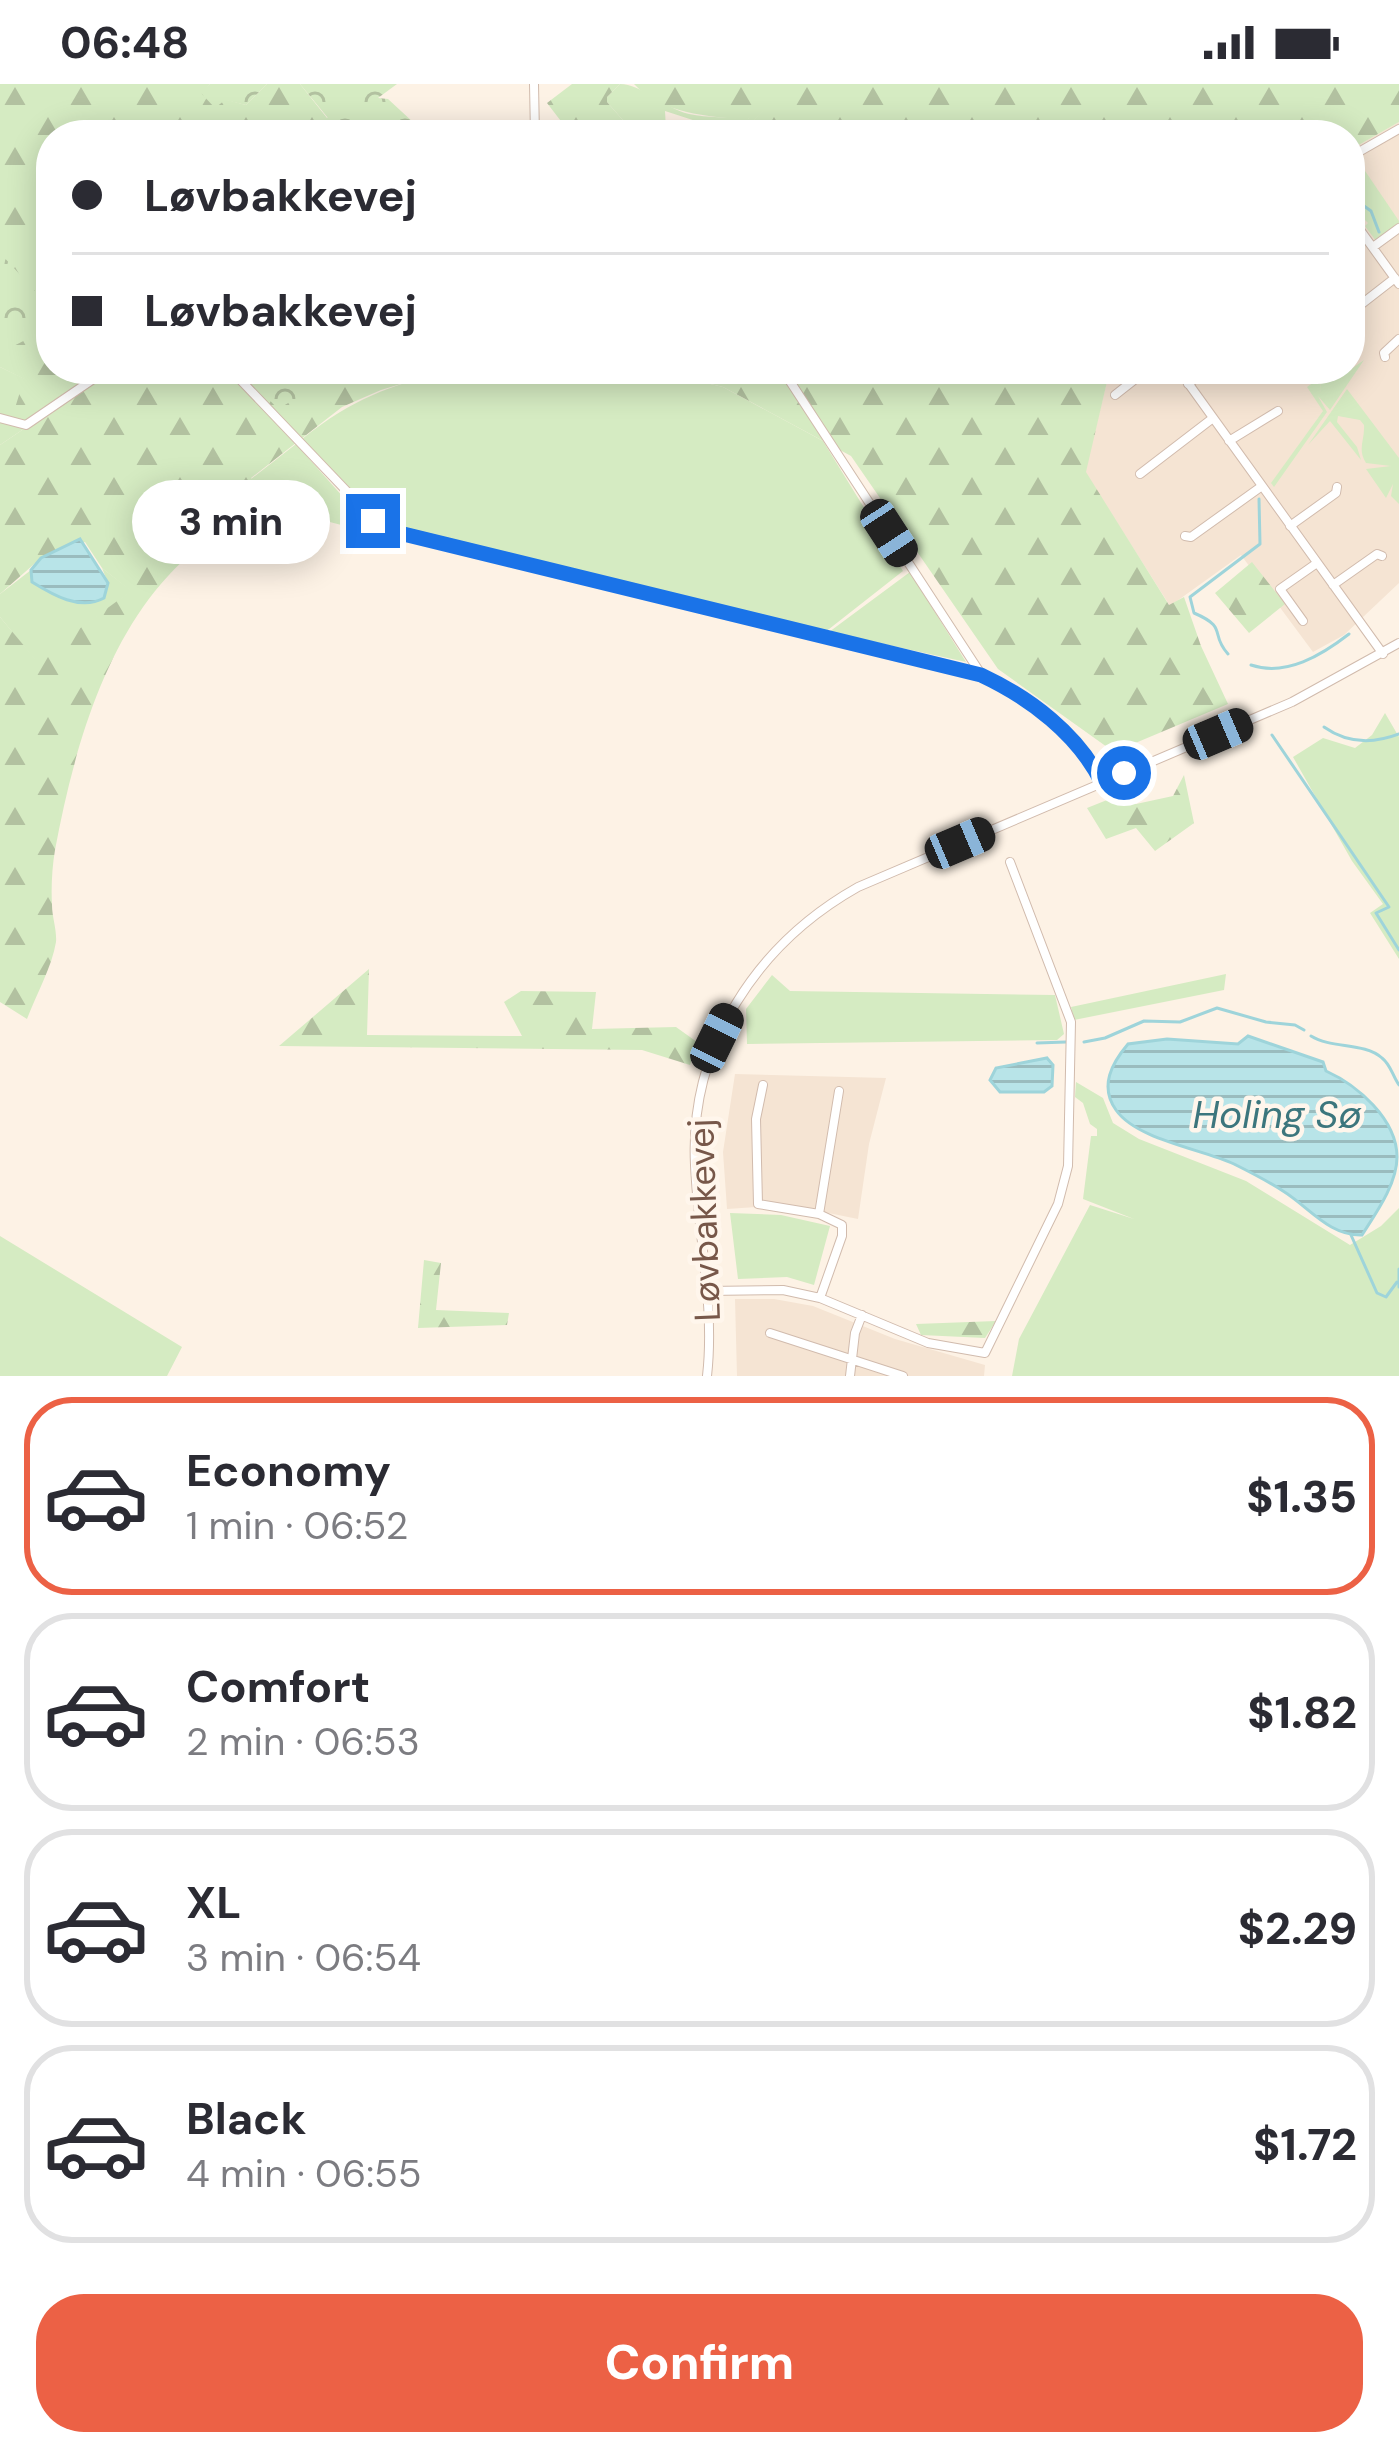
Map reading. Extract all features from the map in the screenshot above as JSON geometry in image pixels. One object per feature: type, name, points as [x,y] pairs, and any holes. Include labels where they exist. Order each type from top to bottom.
[{"type":"street","points":[[534,84],[535,120]]},
{"type":"street","points":[[1365,149],[1399,129]]},
{"type":"street","points":[[1372,247],[1399,228]]},
{"type":"street","points":[[1365,239],[1397,281],[1365,303]]},
{"type":"street","points":[[1385,357],[1399,339]]},
{"type":"street","points":[[0,418],[26,425],[86,384]]},
{"type":"street","points":[[244,384],[380,526],[981,675],[1073,737],[1102,783]]},
{"type":"street","points":[[792,384],[981,675]]},
{"type":"street","points":[[1115,395],[1129,384]]},
{"type":"street","points":[[1188,384],[1383,654]]},
{"type":"street","points":[[1229,441],[1278,411]]},
{"type":"street","points":[[1140,474],[1213,418]]},
{"type":"street","points":[[1185,536],[1191,537],[1262,486]]},
{"type":"street","points":[[1290,526],[1336,493],[1337,487]]},
{"type":"street","points":[[1333,585],[1377,554],[1382,556]]},
{"type":"street","points":[[1303,621],[1280,589],[1317,563]]},
{"type":"street","name":"Løvbakkevej","points":[[707,1376],[706,1291],[695,1163],[700,1096],[717,1038],[761,965],[802,925],[858,887],[1292,703],[1399,643]]},
{"type":"street","points":[[706,1291],[783,1290],[820,1298],[928,1343],[985,1353],[1058,1204],[1068,1166],[1071,1022],[1010,862]]},
{"type":"street","points":[[763,1085],[756,1119],[758,1204],[819,1214],[839,1222],[842,1230],[820,1298]]},
{"type":"street","points":[[819,1214],[838,1090]]},
{"type":"street","points":[[850,1376],[862,1315]]},
{"type":"street","points":[[770,1333],[903,1376]]},
{"type":"shaded area","points":[[1399,122],[1399,583],[1344,635],[1313,652],[1241,555],[1170,606],[1085,472],[1106,384],[1365,384],[1365,141]]},
{"type":"shaded area","points":[[735,1074],[886,1078],[869,1144],[858,1219],[789,1205],[727,1209],[723,1152]]},
{"type":"shaded area","points":[[735,1299],[813,1306],[895,1339],[985,1365],[984,1376],[737,1376]]},
{"type":"green space","points":[[0,84],[210,84],[201,93],[246,105],[267,84],[300,84],[327,118],[335,111],[344,120],[36,120],[36,384],[401,384],[342,407],[251,478],[276,508],[226,530],[183,561],[149,600],[120,645],[97,694],[66,799],[53,864],[56,942],[27,1019],[0,1002],[0,617],[36,660],[131,591],[102,568],[85,542],[41,558],[0,594],[0,445],[31,424],[15,408],[24,379],[0,367]]},
{"type":"green space","points":[[210,84],[267,84],[246,105],[225,100],[215,108],[200,92]]},
{"type":"green space","points":[[300,84],[397,84],[378,98],[388,99],[411,120],[336,120],[340,117],[335,112],[328,118]]},
{"type":"green space","points":[[572,84],[620,84],[607,102],[623,120],[560,120],[547,103]]},
{"type":"green space","points":[[620,84],[689,114],[748,119],[769,99],[774,100],[754,120],[693,120],[665,111],[666,120],[623,120],[607,97]]},
{"type":"green space","points":[[634,84],[1399,84],[1399,122],[1365,141],[1365,120],[754,120],[773,100],[747,120],[686,112]]},
{"type":"green space","points":[[1365,171],[1399,225],[1376,241],[1365,226]]},
{"type":"green space","points":[[0,253],[36,292],[36,335],[0,353]]},
{"type":"green space","points":[[0,367],[25,379],[31,424],[0,445]]},
{"type":"green space","points":[[254,384],[320,384],[278,409]]},
{"type":"green space","points":[[402,384],[723,387],[823,441],[903,571],[824,633],[385,523],[374,518],[302,439],[372,395]]},
{"type":"green space","points":[[710,384],[1107,384],[1086,472],[1169,605],[1184,597],[1228,704],[1114,752],[998,669],[851,456]]},
{"type":"green space","points":[[1321,384],[1348,384],[1330,410],[1318,396],[1327,412],[1274,487],[1271,483],[1323,411],[1307,387],[1321,384],[1320,394]]},
{"type":"green space","points":[[1347,389],[1399,458],[1399,504],[1391,496],[1393,484],[1386,498],[1366,469],[1391,466],[1366,463],[1360,420],[1338,416],[1337,422],[1361,460],[1330,421],[1308,445]]},
{"type":"green space","points":[[296,444],[376,534],[276,508],[251,479]]},
{"type":"green space","points":[[1252,562],[1285,604],[1249,633],[1215,593]]},
{"type":"green space","points":[[102,568],[132,591],[36,661],[0,617],[0,594],[31,570],[32,582],[108,583]]},
{"type":"green space","points":[[910,572],[966,662],[829,632]]},
{"type":"green space","points":[[1385,713],[1399,737],[1399,959],[1370,913],[1383,904],[1352,861],[1293,757],[1323,738],[1355,748],[1372,735]]},
{"type":"green space","points":[[1184,775],[1194,823],[1155,851],[1136,828],[1106,839],[1087,808],[1127,792],[1136,804],[1173,796]]},
{"type":"green space","points":[[369,969],[367,1035],[522,1036],[504,1002],[521,991],[596,992],[592,1029],[676,1027],[697,1042],[690,1065],[642,1050],[279,1046]]},
{"type":"green space","points":[[1226,974],[1224,990],[1074,1020],[1071,1007]]},
{"type":"green space","points":[[772,975],[790,991],[1055,995],[1064,1034],[1057,1040],[747,1044],[746,1009]]},
{"type":"green space","points":[[1076,1082],[1103,1098],[1113,1123],[1139,1139],[1246,1181],[1350,1245],[1399,1208],[1399,1376],[1012,1376],[1019,1339],[1090,1205],[1134,1219],[1083,1199],[1091,1136],[1097,1136],[1097,1129],[1075,1097]]},
{"type":"green space","points":[[730,1213],[781,1215],[830,1226],[814,1285],[787,1277],[738,1279]]},
{"type":"green space","points":[[0,1236],[182,1347],[167,1376],[0,1376]]},
{"type":"green space","points":[[424,1260],[441,1263],[436,1310],[509,1313],[507,1325],[418,1328]]},
{"type":"green space","points":[[996,1321],[985,1338],[921,1335],[916,1324]]},
{"type":"water","points":[[80,539],[108,583],[104,598],[95,602],[76,602],[32,582],[31,570],[41,558]]},
{"type":"water","name":"Holing Sø","points":[[1248,1036],[1323,1062],[1326,1071],[1350,1085],[1383,1117],[1395,1143],[1394,1177],[1362,1235],[1329,1226],[1283,1191],[1234,1164],[1139,1129],[1111,1101],[1110,1075],[1128,1044],[1167,1039],[1238,1044]]},
{"type":"water","points":[[1047,1058],[1053,1065],[1052,1086],[1044,1092],[1000,1092],[990,1080],[996,1068]]},
{"type":"waterway","points":[[1365,207],[1379,232]]},
{"type":"waterway","points":[[1228,654],[1215,627],[1194,613],[1190,597],[1260,544],[1259,499]]},
{"type":"waterway","points":[[1251,665],[1290,666],[1349,634]]},
{"type":"waterway","points":[[1324,727],[1361,741],[1399,734]]},
{"type":"waterway","points":[[1272,735],[1389,907],[1376,913],[1399,950]]},
{"type":"waterway","points":[[1084,1042],[1144,1021],[1180,1022],[1217,1008],[1304,1030]]},
{"type":"waterway","points":[[1311,1036],[1375,1053],[1399,1085]]},
{"type":"waterway","points":[[1037,1043],[1066,1042]]},
{"type":"waterway","points":[[1351,1235],[1377,1293],[1386,1297],[1397,1282]]},
{"type":"waterway","points":[[1399,1269],[1399,1287]]},
{"type":"route","points":[[373,521],[387,530],[981,675],[1073,737],[1102,783],[1124,773]]}]
